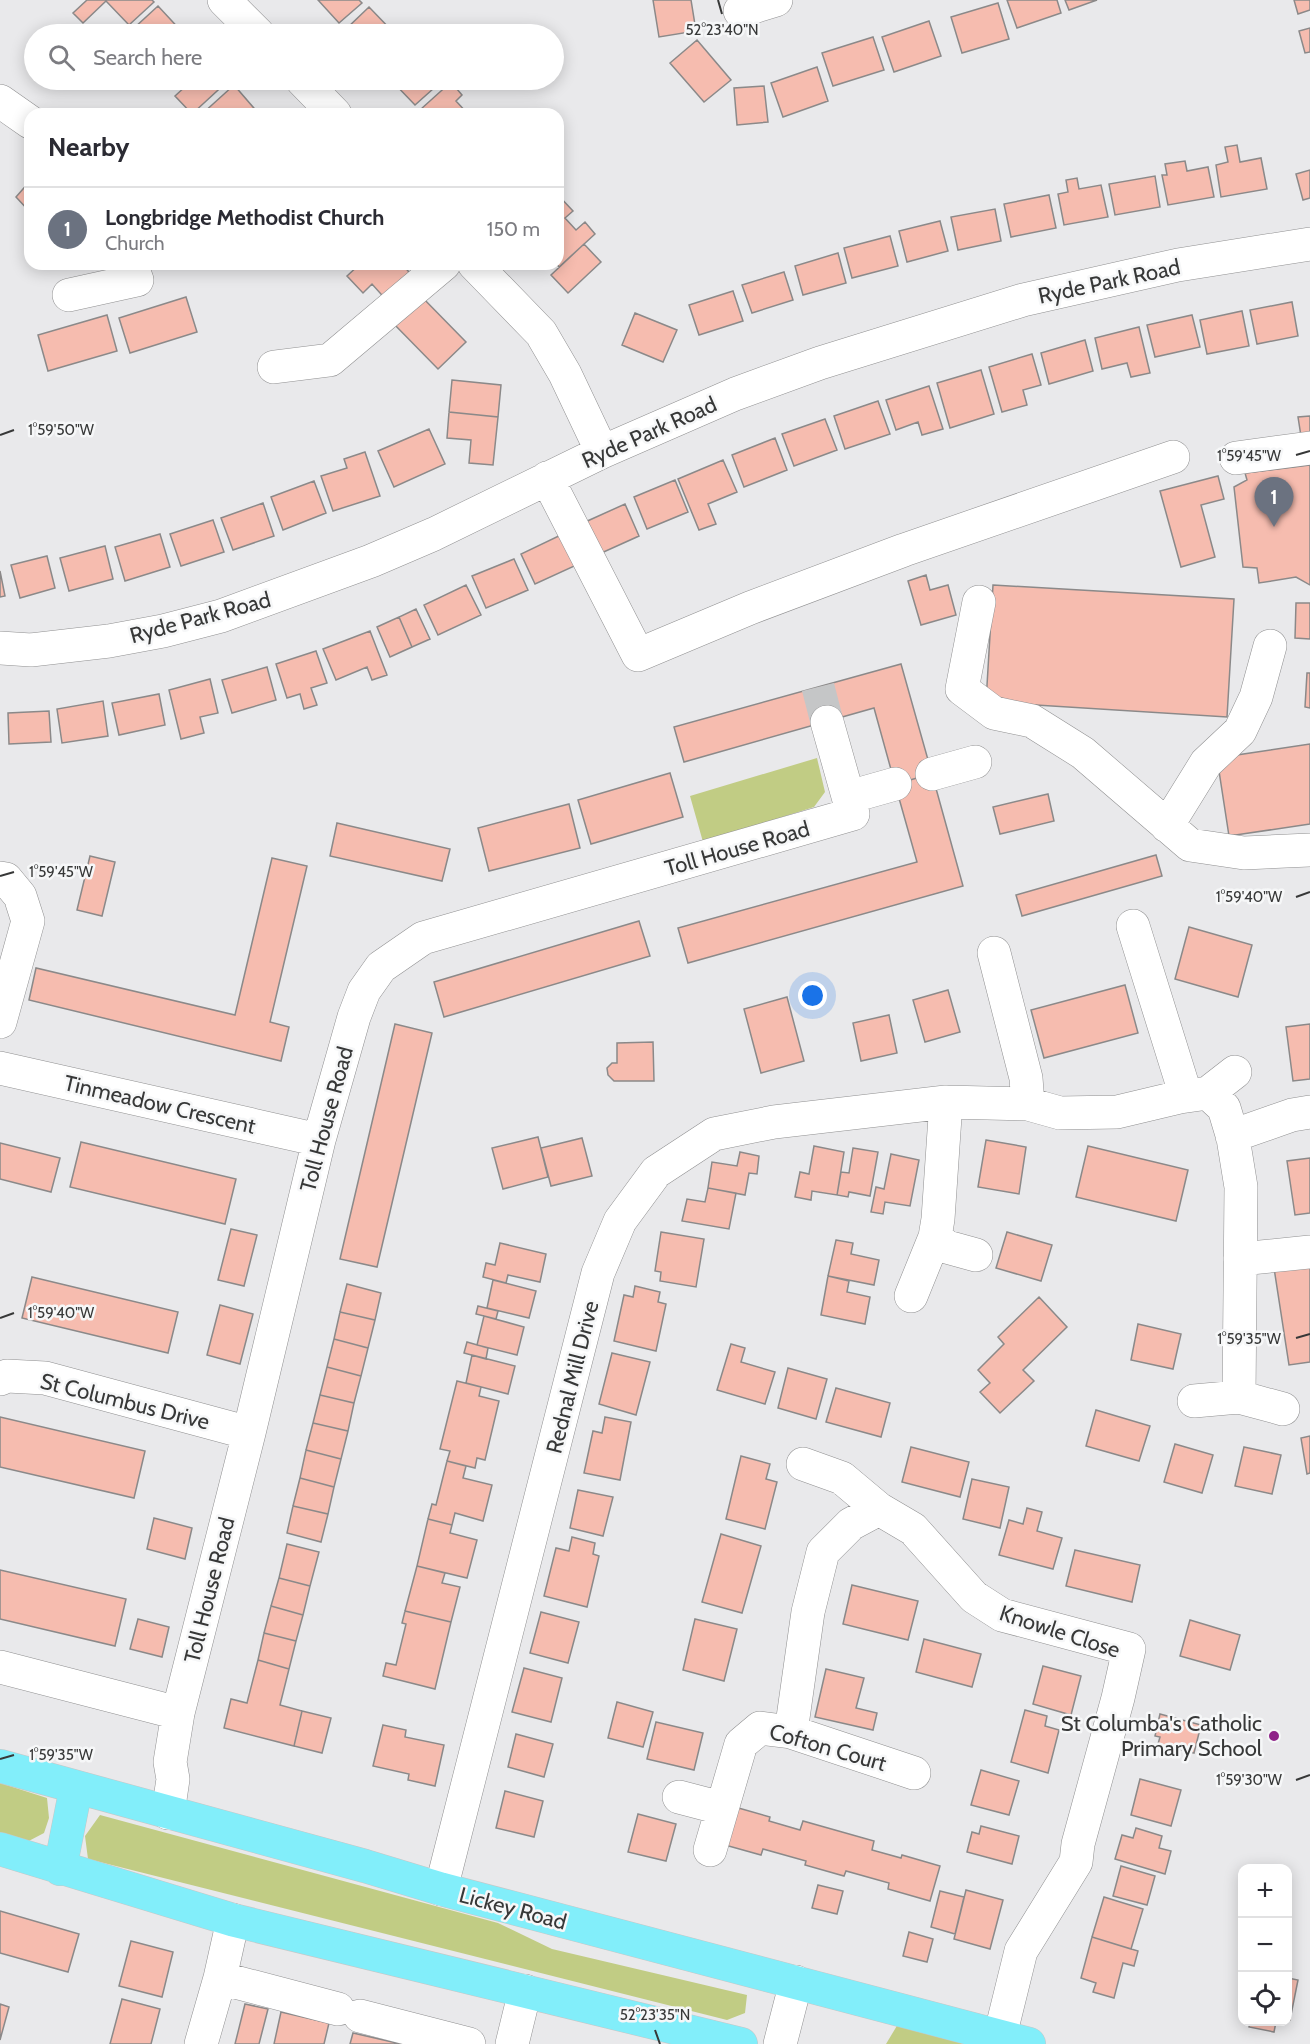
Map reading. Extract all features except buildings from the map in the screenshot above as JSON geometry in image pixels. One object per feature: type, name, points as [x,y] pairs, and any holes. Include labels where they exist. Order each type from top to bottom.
[{"type":"main road","name":"Lickey Road","points":[[0,1766],[441,1889],[1014,2040]]},
{"type":"main road","points":[[60,1869],[76,1788]]},
{"type":"main road","points":[[0,1849],[233,1920],[741,2044]]},
{"type":"street","points":[[224,0],[248,24]]},
{"type":"street","points":[[740,11],[776,0]]},
{"type":"street","points":[[312,90],[329,108]]},
{"type":"street","points":[[0,101],[24,118]]},
{"type":"street","name":"Ryde Park Road","points":[[0,648],[31,650],[109,641],[163,631],[221,616],[371,561],[434,534],[602,452],[735,394],[820,363],[1023,300],[1178,265],[1310,244]]},
{"type":"street","points":[[69,296],[137,280],[134,270]]},
{"type":"street","points":[[274,367],[330,360],[437,270]]},
{"type":"street","points":[[480,270],[541,333],[565,375],[602,452]]},
{"type":"street","points":[[1236,458],[1310,448]]},
{"type":"street","points":[[546,478],[638,655],[750,608],[893,555],[1173,457]]},
{"type":"street","points":[[979,602],[962,689],[994,713],[1032,721],[1083,753],[1190,845],[1244,853],[1310,850]]},
{"type":"street","points":[[1167,826],[1206,763],[1240,731],[1256,697],[1270,646]]},
{"type":"street","points":[[827,722],[849,797],[895,784]]},
{"type":"street","points":[[932,774],[975,762]]},
{"type":"street","name":"Toll House Road","points":[[168,1813],[173,1779],[170,1762],[178,1713],[249,1433],[319,1140],[354,1017],[364,991],[381,967],[423,938],[854,814],[849,797]]},
{"type":"street","points":[[0,878],[6,879],[20,896],[28,921],[0,1022]]},
{"type":"street","points":[[1133,926],[1197,1094],[1224,1108],[1232,1136],[1241,1187],[1239,1397]]},
{"type":"street","points":[[994,953],[1026,1078],[1028,1104]]},
{"type":"street","name":"Tinmeadow Crescent","points":[[0,1068],[319,1140]]},
{"type":"street","points":[[1197,1094],[1235,1072]]},
{"type":"street","name":"Rednal Mill Drive","points":[[441,1889],[598,1273],[620,1221],[656,1172],[714,1134],[774,1122],[946,1102],[1028,1104],[1060,1113],[1117,1112],[1197,1094]]},
{"type":"street","points":[[911,1296],[935,1237],[946,1102]]},
{"type":"street","points":[[1232,1136],[1292,1115],[1310,1112]]},
{"type":"street","points":[[935,1237],[948,1247],[976,1255]]},
{"type":"street","points":[[1240,1259],[1310,1251]]},
{"type":"street","name":"St Columbus Drive","points":[[0,1379],[7,1376],[45,1378],[249,1433]]},
{"type":"street","points":[[1194,1401],[1239,1397],[1283,1409]]},
{"type":"street","points":[[791,1732],[808,1612],[823,1552],[851,1524],[879,1509],[842,1478],[802,1464]]},
{"type":"street","name":"Knowle Close","points":[[879,1509],[913,1529],[974,1597],[1002,1616],[1129,1649],[1078,1845],[1076,1862],[1021,1951],[1014,2040]]},
{"type":"street","points":[[0,1666],[178,1713]]},
{"type":"street","name":"Cofton Court","points":[[710,1850],[741,1744],[760,1728],[791,1732],[914,1773]]},
{"type":"street","points":[[679,1797],[721,1808]]},
{"type":"street","points":[[201,2044],[220,1978],[233,1920]]},
{"type":"street","points":[[220,1978],[469,2044]]},
{"type":"street","points":[[780,2044],[796,1982]]},
{"type":"street","points":[[512,2044],[525,1991]]},
{"type":"green space","points":[[817,758],[825,792],[814,807],[703,842],[690,796]]},
{"type":"green space","points":[[0,1783],[47,1798],[49,1818],[44,1833],[23,1844],[0,1836]]},
{"type":"green space","points":[[100,1815],[498,1923],[552,1949],[747,1995],[745,2013],[727,2020],[88,1859],[85,1836]]},
{"type":"green space","points":[[898,2024],[976,2044],[886,2044]]},
{"type":"tunnel","points":[[818,687],[827,722]]},
{"type":"place","name":"Longbridge Methodist Church","points":[[1274,527]]},
{"type":"place","name":"St Columba's Catholic Primary School","points":[[1274,1736]]}]
